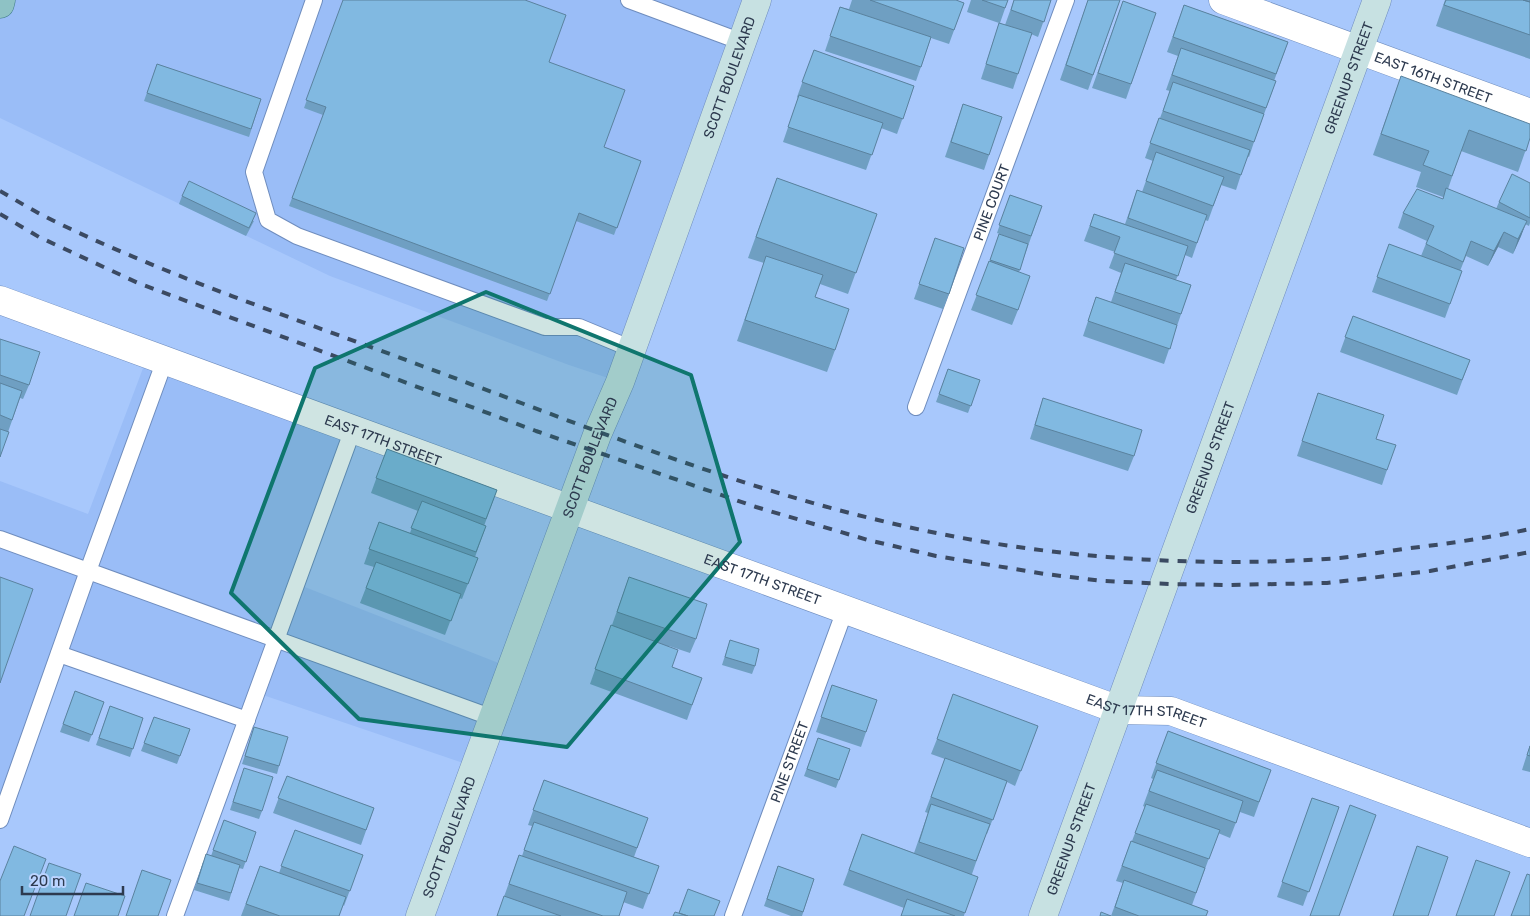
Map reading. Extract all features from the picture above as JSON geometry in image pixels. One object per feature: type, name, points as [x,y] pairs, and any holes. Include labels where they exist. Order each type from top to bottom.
[{"type":"main road","points":[[0,4],[1,0]]},
{"type":"main road","name":"SCOTT BOULEVARD","points":[[420,916],[570,508],[632,349],[757,0]]},
{"type":"main road","name":"GREENUP STREET","points":[[1044,916],[1377,0]]},
{"type":"street","name":"EAST 16TH STREET","points":[[1223,0],[1530,113]]},
{"type":"street","name":"EAST 17TH STREET","points":[[0,300],[1119,710],[1171,711],[1530,843]]},
{"type":"lane","points":[[314,0],[254,172],[268,220],[297,236],[545,327],[579,327],[632,349]]},
{"type":"lane","points":[[629,0],[742,42]]},
{"type":"lane","name":"PINE COURT","points":[[916,407],[1066,0]]},
{"type":"lane","points":[[0,820],[88,570],[165,360]]},
{"type":"lane","points":[[175,916],[353,429]]},
{"type":"lane","points":[[0,539],[493,718]]},
{"type":"lane","name":"PINE STREET","points":[[733,916],[846,610]]},
{"type":"lane","points":[[59,654],[247,720]]},
{"type":"highlighted area","points":[[486,292],[691,375],[740,542],[567,747],[359,719],[231,593],[315,368]]},
{"type":"shaded area","points":[[0,0],[757,0],[620,382],[569,365],[330,276],[0,118]]},
{"type":"shaded area","points":[[148,355],[353,429],[297,584],[511,668],[475,767],[257,693],[247,720],[59,654],[0,811],[0,481],[88,514]]},
{"type":"building","points":[[343,0],[525,0],[566,15],[549,62],[625,90],[604,147],[641,161],[617,228],[579,213],[550,294],[292,198],[326,107],[306,100]]},
{"type":"building","points":[[870,0],[956,0],[964,3],[954,30]]},
{"type":"building","points":[[982,0],[1008,0],[1005,8]]},
{"type":"building","points":[[1014,0],[1051,0],[1044,22],[1011,10]]},
{"type":"building","points":[[1088,0],[1120,0],[1093,75],[1066,65]]},
{"type":"building","points":[[1446,0],[1523,0],[1530,2],[1530,35],[1444,5]]},
{"type":"building","points":[[1123,1],[1156,13],[1131,84],[1098,73]]},
{"type":"building","points":[[1184,5],[1288,42],[1276,74],[1173,37]]},
{"type":"building","points":[[840,7],[931,37],[921,67],[830,36]]},
{"type":"building","points":[[999,23],[1032,33],[1018,74],[986,64]]},
{"type":"building","points":[[1181,48],[1276,81],[1266,108],[1172,75]]},
{"type":"building","points":[[814,50],[914,86],[903,119],[802,82]]},
{"type":"building","points":[[157,64],[261,99],[251,129],[147,93]]},
{"type":"building","points":[[1401,76],[1530,124],[1530,138],[1526,151],[1469,130],[1452,176],[1423,165],[1429,151],[1381,134]]},
{"type":"building","points":[[1173,82],[1264,114],[1254,142],[1163,111]]},
{"type":"building","points":[[799,95],[883,123],[872,155],[788,127]]},
{"type":"building","points":[[963,104],[1002,117],[989,155],[951,142]]},
{"type":"building","points":[[1159,118],[1250,150],[1241,175],[1150,143]]},
{"type":"building","points":[[1156,152],[1224,177],[1213,206],[1146,181]]},
{"type":"building","points":[[1512,174],[1530,183],[1530,218],[1499,202]]},
{"type":"building","points":[[777,178],[877,214],[856,273],[756,237]]},
{"type":"building","points":[[189,181],[256,213],[249,228],[182,196]]},
{"type":"building","points":[[1446,188],[1527,221],[1518,239],[1504,232],[1494,251],[1471,241],[1463,262],[1426,244],[1434,226],[1403,213],[1417,189],[1443,199]]},
{"type":"building","points":[[1137,190],[1207,215],[1197,243],[1128,218]]},
{"type":"building","points":[[1010,195],[1042,206],[1031,236],[999,225]]},
{"type":"building","points":[[1094,214],[1188,246],[1178,276],[1114,253],[1120,237],[1090,226]]},
{"type":"building","points":[[999,234],[1028,244],[1020,270],[990,260]]},
{"type":"building","points":[[935,238],[964,248],[949,294],[919,284]]},
{"type":"building","points":[[1389,244],[1462,271],[1450,304],[1377,277]]},
{"type":"building","points":[[766,256],[823,275],[815,297],[849,309],[835,350],[745,320]]},
{"type":"building","points":[[989,261],[1030,276],[1018,310],[976,295]]},
{"type":"building","points":[[1125,263],[1191,285],[1181,314],[1115,292]]},
{"type":"building","points":[[1096,297],[1177,325],[1170,349],[1088,321]]},
{"type":"building","points":[[1353,316],[1470,360],[1462,380],[1345,337]]},
{"type":"building","points":[[0,339],[40,352],[29,385],[0,375]]},
{"type":"building","points":[[948,369],[980,380],[971,406],[939,394]]},
{"type":"building","points":[[0,383],[22,391],[12,420],[0,415]]},
{"type":"building","points":[[1318,393],[1384,415],[1376,439],[1396,445],[1387,470],[1302,441]]},
{"type":"building","points":[[1043,398],[1142,430],[1134,456],[1035,425]]},
{"type":"building","points":[[0,429],[9,432],[0,457]]},
{"type":"building","points":[[387,449],[497,490],[486,519],[376,478]]},
{"type":"building","points":[[422,501],[486,526],[476,552],[411,528]]},
{"type":"building","points":[[379,522],[478,558],[468,584],[369,549]]},
{"type":"building","points":[[376,562],[461,594],[451,621],[366,588]]},
{"type":"building","points":[[0,577],[33,589],[0,683]]},
{"type":"building","points":[[629,577],[707,604],[696,639],[617,612]]},
{"type":"building","points":[[611,625],[678,650],[672,667],[702,678],[692,705],[595,669]]},
{"type":"building","points":[[730,640],[759,649],[755,666],[725,657]]},
{"type":"building","points":[[832,685],[877,700],[866,732],[821,717]]},
{"type":"building","points":[[75,691],[104,702],[92,735],[63,724]]},
{"type":"building","points":[[953,694],[1038,726],[1021,771],[937,739]]},
{"type":"building","points":[[110,706],[143,718],[133,749],[99,738]]},
{"type":"building","points":[[154,717],[190,729],[180,756],[144,743]]},
{"type":"building","points":[[254,727],[288,737],[279,766],[245,756]]},
{"type":"building","points":[[1168,731],[1271,770],[1259,802],[1156,763]]},
{"type":"building","points":[[818,738],[850,749],[839,780],[807,769]]},
{"type":"building","points":[[945,758],[1007,781],[993,820],[931,797]]},
{"type":"building","points":[[244,768],[273,777],[262,811],[233,802]]},
{"type":"building","points":[[1157,770],[1243,801],[1236,823],[1149,791]]},
{"type":"building","points":[[287,776],[374,808],[366,830],[278,798]]},
{"type":"building","points":[[544,780],[648,818],[637,848],[533,810]]},
{"type":"building","points":[[1312,798],[1339,807],[1309,892],[1282,882]]},
{"type":"building","points":[[931,804],[990,824],[976,861],[919,842]]},
{"type":"building","points":[[1146,804],[1220,830],[1209,859],[1135,833]]},
{"type":"building","points":[[1350,805],[1376,815],[1339,916],[1310,916]]},
{"type":"building","points":[[224,820],[256,832],[246,862],[213,850]]},
{"type":"building","points":[[534,822],[659,866],[649,894],[524,850]]},
{"type":"building","points":[[295,830],[363,855],[350,891],[281,866]]},
{"type":"building","points":[[862,834],[978,877],[965,913],[849,870]]},
{"type":"building","points":[[1131,841],[1205,868],[1196,893],[1122,866]]},
{"type":"building","points":[[14,846],[46,859],[24,916],[0,916],[0,881]]},
{"type":"building","points":[[1417,846],[1448,857],[1428,916],[1393,916]]},
{"type":"building","points":[[206,854],[240,865],[231,893],[197,883]]},
{"type":"building","points":[[519,855],[627,892],[619,916],[603,916],[509,884]]},
{"type":"building","points":[[1476,860],[1510,872],[1494,916],[1456,916]]},
{"type":"building","points":[[49,863],[81,874],[66,916],[30,916]]},
{"type":"building","points":[[260,866],[346,897],[339,916],[280,916],[246,904]]},
{"type":"building","points":[[778,866],[814,879],[803,912],[767,899]]},
{"type":"building","points":[[142,870],[171,880],[158,916],[126,916]]},
{"type":"building","points":[[1527,874],[1530,875],[1530,916],[1511,916]]},
{"type":"building","points":[[1124,880],[1208,911],[1206,916],[1139,916],[1115,907]]},
{"type":"building","points":[[86,883],[125,896],[118,916],[74,916]]},
{"type":"building","points":[[688,889],[720,901],[714,916],[688,916],[679,913]]},
{"type":"building","points":[[504,896],[561,916],[497,916]]},
{"type":"building","points":[[907,899],[955,916],[901,916]]},
{"type":"building","points":[[675,912],[688,916],[673,916]]},
{"type":"building","points":[[1101,912],[1111,916],[1100,916]]},
{"type":"railway","points":[[0,191],[56,222],[101,243],[191,280],[648,450],[705,470],[820,505],[935,533],[992,543],[1108,557],[1224,562],[1348,557],[1530,529]]},
{"type":"railway","points":[[0,214],[39,237],[138,283],[536,431],[756,507],[868,540],[936,556],[1045,574],[1103,581],[1227,585],[1327,583],[1430,571],[1530,552]]}]
